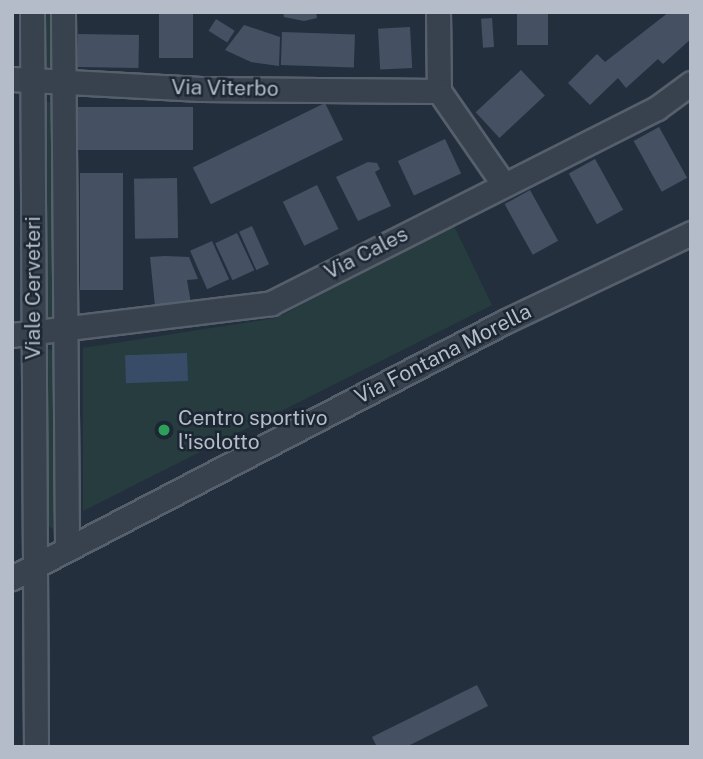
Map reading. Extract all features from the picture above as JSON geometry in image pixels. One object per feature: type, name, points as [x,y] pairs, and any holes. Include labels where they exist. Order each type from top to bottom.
[{"type":"street","name":"Viale Cerveteri","points":[[32,12],[23,80],[23,334],[34,565],[36,747]]},
{"type":"street","name":"Viale Cerveteri","points":[[63,12],[67,545]]},
{"type":"street","points":[[438,12],[439,91],[502,183]]},
{"type":"street","name":"Via Viterbo","points":[[23,80],[201,89],[439,91]]},
{"type":"street","name":"Via Cales","points":[[23,334],[271,303],[502,183],[657,108],[691,83]]},
{"type":"street","name":"Via Fontana Morella","points":[[12,578],[67,545],[691,233]]},
{"type":"green space","points":[[37,12],[51,12],[52,64],[46,69]]},
{"type":"green space","points":[[43,100],[52,103],[54,319],[43,320]]},
{"type":"green space","name":"Centro sportivo l'isolotto","points":[[454,226],[492,305],[83,511],[83,348],[276,318]]},
{"type":"green space","points":[[48,349],[56,351],[53,529],[46,525],[43,352]]},
{"type":"water","points":[[187,353],[188,381],[126,383],[125,355]]},
{"type":"building","points":[[159,12],[193,12],[193,58],[159,58]]},
{"type":"building","points":[[283,12],[316,12],[317,18],[304,21],[284,17]]},
{"type":"building","points":[[517,12],[548,12],[548,45],[517,45]]},
{"type":"building","points":[[669,12],[691,12],[691,39],[663,64],[658,59],[626,88],[618,78],[590,105],[568,83],[597,54],[605,62]]},
{"type":"building","points":[[492,18],[494,47],[483,48],[481,19]]},
{"type":"building","points":[[216,19],[235,31],[227,43],[209,31]]},
{"type":"building","points":[[244,25],[280,37],[279,66],[251,62],[225,50]]},
{"type":"building","points":[[410,27],[412,68],[380,70],[378,29]]},
{"type":"building","points":[[282,32],[355,35],[354,68],[281,65]]},
{"type":"building","points":[[78,34],[139,35],[138,68],[77,67]]},
{"type":"building","points":[[521,70],[545,96],[500,138],[476,112]]},
{"type":"building","points":[[325,103],[343,140],[211,204],[193,167]]},
{"type":"building","points":[[78,107],[193,107],[193,150],[78,150]]},
{"type":"building","points":[[659,127],[687,178],[662,192],[634,141]]},
{"type":"building","points":[[445,139],[461,173],[414,195],[398,161]]},
{"type":"building","points":[[595,159],[623,210],[597,224],[569,174]]},
{"type":"building","points":[[368,162],[377,163],[380,169],[375,172],[391,206],[358,221],[336,177]]},
{"type":"building","points":[[80,173],[123,173],[123,290],[80,290]]},
{"type":"building","points":[[177,178],[178,238],[135,239],[134,179]]},
{"type":"building","points":[[317,185],[338,229],[304,246],[283,202]]},
{"type":"building","points":[[530,190],[558,241],[533,255],[505,204]]},
{"type":"building","points":[[252,226],[269,264],[256,270],[239,232]]},
{"type":"building","points":[[237,233],[254,270],[233,280],[215,243]]},
{"type":"building","points":[[212,241],[229,279],[207,289],[190,251]]},
{"type":"building","points":[[150,257],[189,257],[198,279],[187,280],[191,303],[155,306]]},
{"type":"building","points":[[477,685],[488,706],[406,747],[377,747],[372,737]]},
{"type":"place","name":"Centro sportivo l'isolotto","points":[[164,430]]}]
